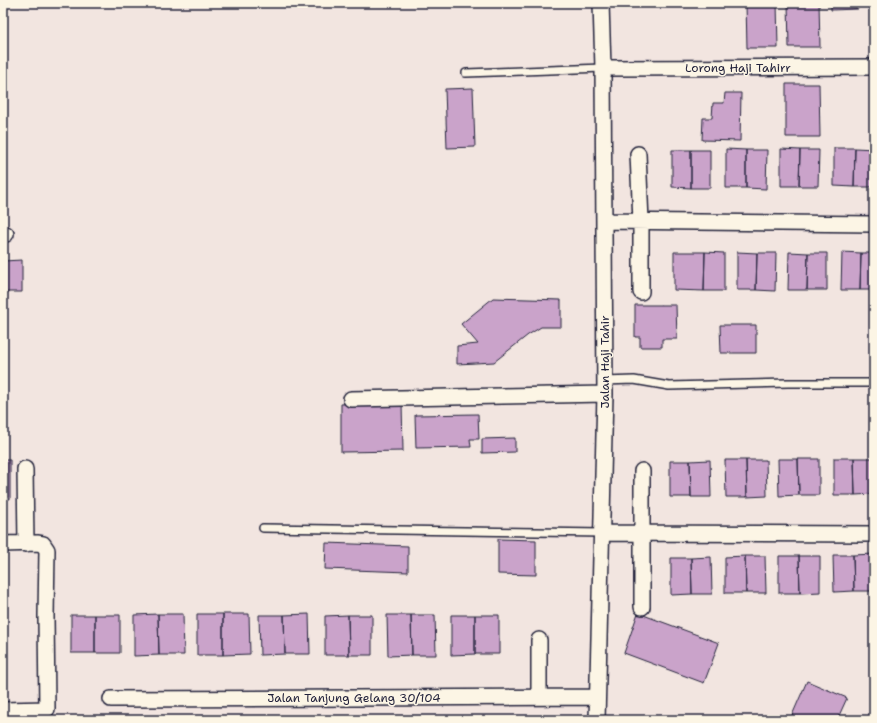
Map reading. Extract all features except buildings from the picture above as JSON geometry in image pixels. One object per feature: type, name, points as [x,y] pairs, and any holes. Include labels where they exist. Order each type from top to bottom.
[{"type":"street","name":"Jalan Haji Tahir","points":[[597,720],[605,387],[603,68],[601,3]]},
{"type":"street","name":"Lorong Haji Tahirr","points":[[603,68],[874,67]]},
{"type":"street","points":[[638,154],[641,221],[641,292]]},
{"type":"street","points":[[604,221],[874,224]]},
{"type":"street","points":[[351,399],[605,387]]},
{"type":"street","points":[[25,469],[26,544]]},
{"type":"street","points":[[642,471],[642,607]]},
{"type":"street","points":[[602,533],[874,534]]},
{"type":"street","points":[[3,544],[37,543],[43,544],[47,550],[47,709],[3,710]]},
{"type":"street","points":[[539,640],[539,697]]},
{"type":"street","name":"Jalan Tanjung Gelang 30/104","points":[[111,699],[597,697]]},
{"type":"lane","points":[[466,73],[603,68]]},
{"type":"lane","points":[[605,387],[634,380],[669,386],[874,383]]},
{"type":"lane","points":[[263,528],[602,533]]}]
